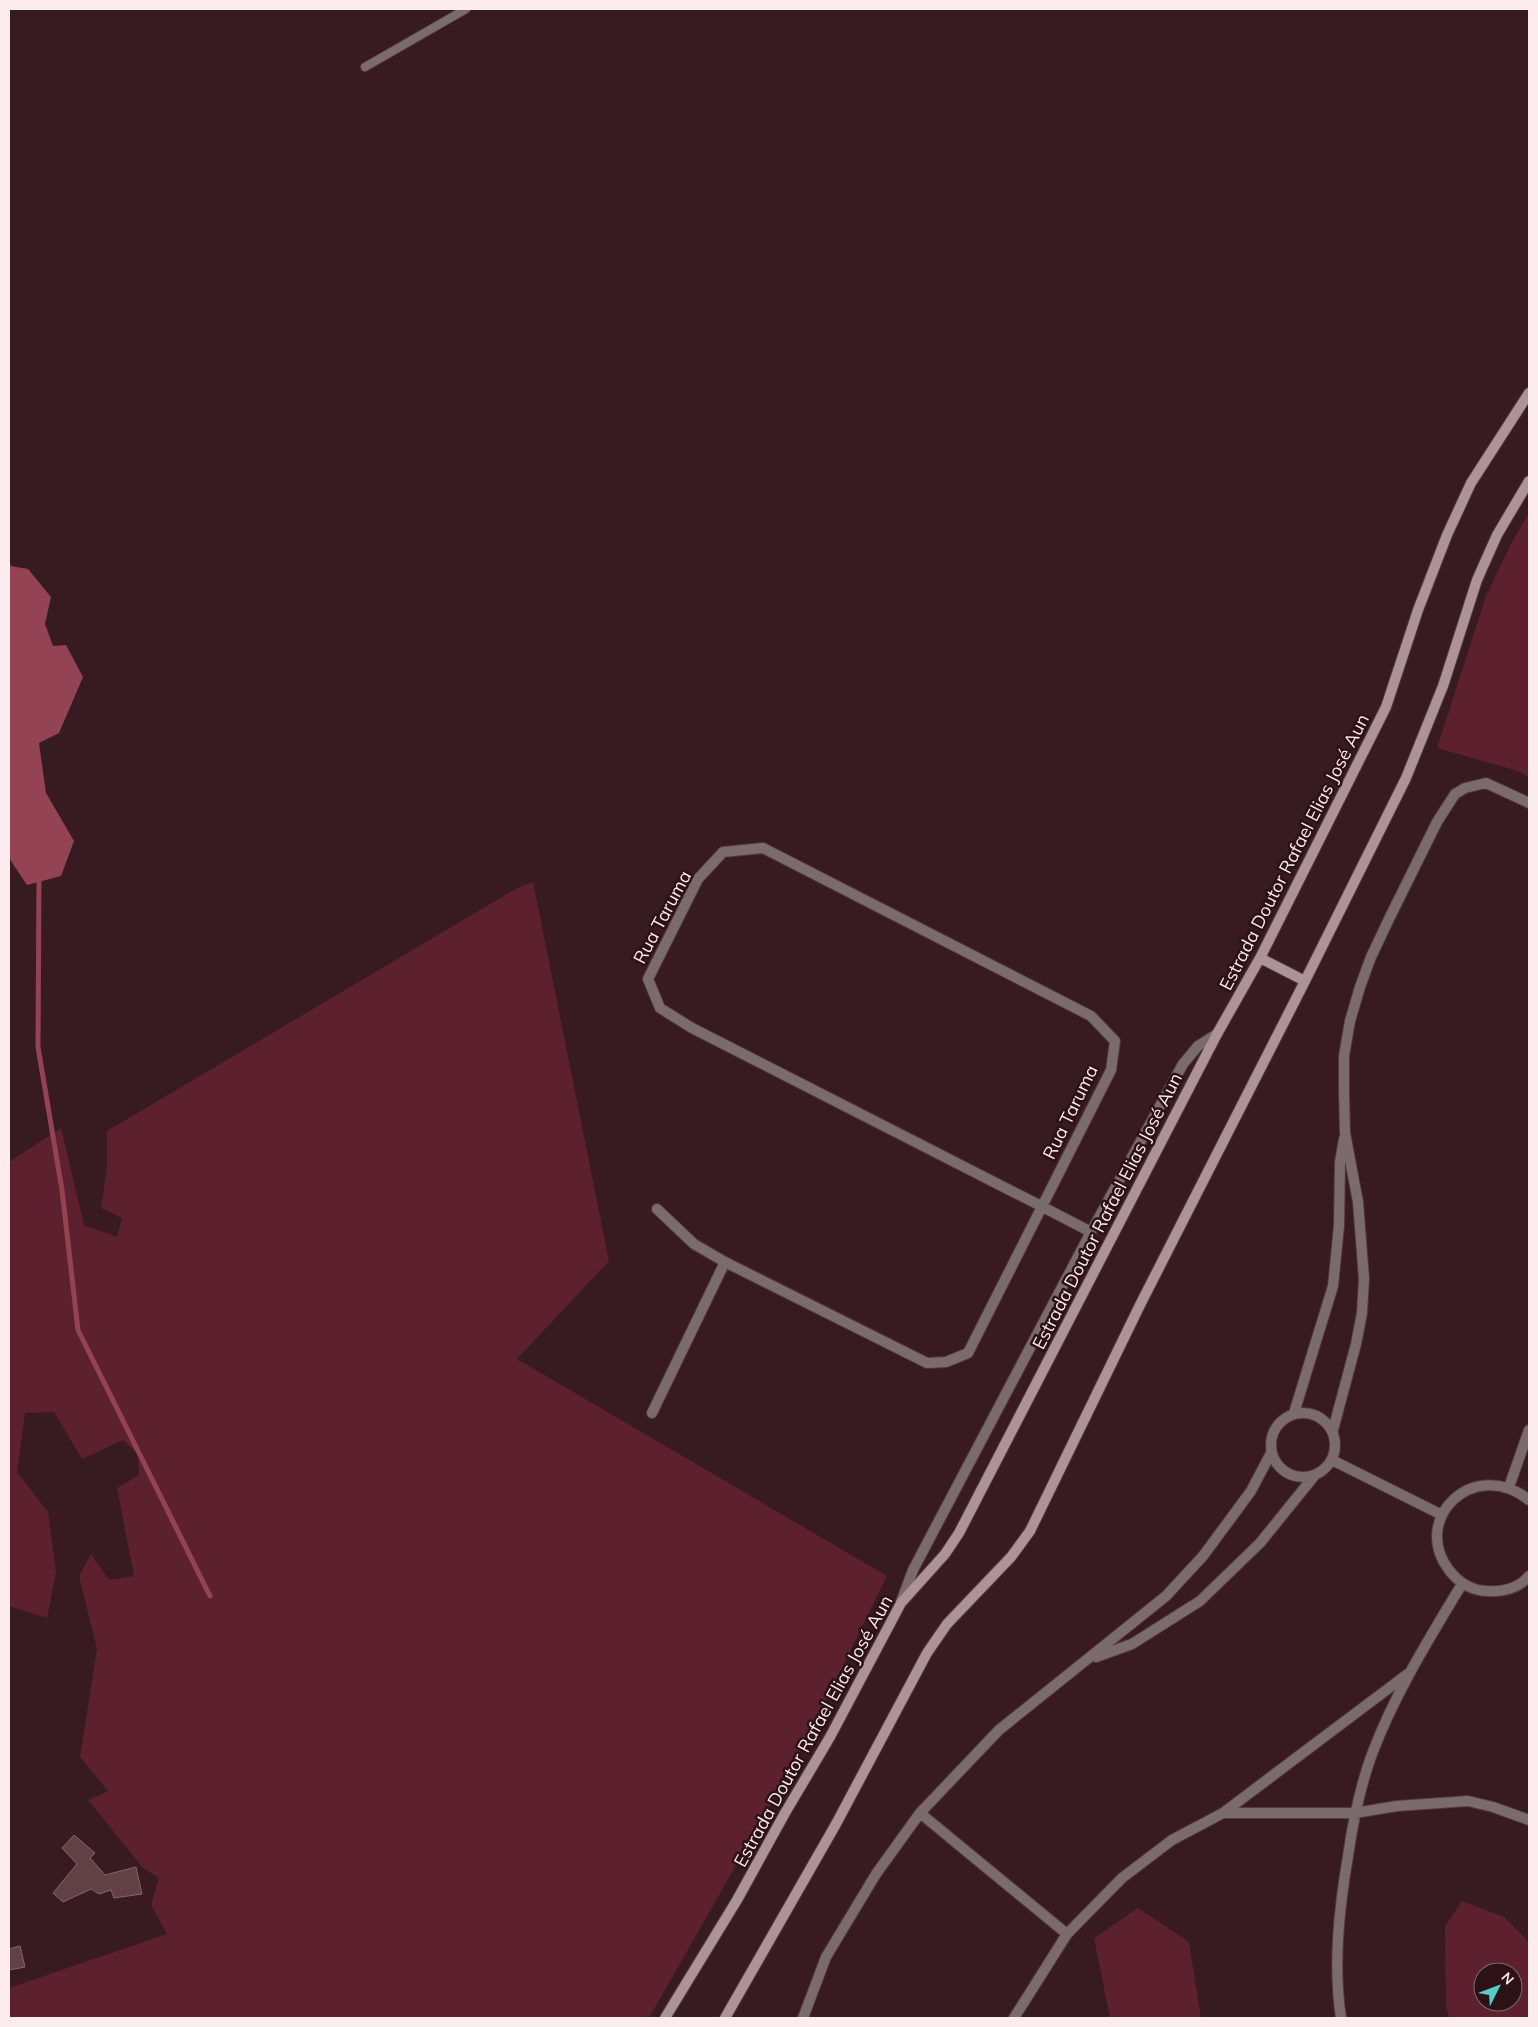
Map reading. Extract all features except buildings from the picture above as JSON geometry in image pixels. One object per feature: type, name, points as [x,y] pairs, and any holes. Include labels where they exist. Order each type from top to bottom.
[{"type":"main road","name":"Estrada Doutor Rafael Elias José Aun","points":[[665,2018],[737,1900],[830,1737],[901,1603],[945,1554],[959,1533],[1218,1034],[1260,958],[1386,707],[1418,610],[1440,552],[1471,483],[1529,393]]},
{"type":"main road","points":[[725,2018],[836,1824],[927,1653],[947,1624],[1011,1557],[1030,1531],[1145,1296],[1406,778],[1443,686],[1477,580],[1497,535],[1529,482]]},
{"type":"main road","points":[[1260,958],[1305,981]]},
{"type":"street","points":[[1333,1430],[1356,1344],[1362,1313],[1364,1279],[1358,1202],[1345,1133],[1344,1056],[1350,1021],[1360,987],[1385,926],[1445,806],[1455,794],[1466,788],[1486,783],[1529,803]]},
{"type":"street","name":"Rua Taruma","points":[[656,1208],[694,1244],[725,1262],[927,1363],[946,1362],[968,1353],[1111,1070],[1115,1041],[1091,1016],[763,848],[723,852],[698,879],[648,979],[660,1008],[692,1028],[1041,1206]]},
{"type":"street","points":[[901,1603],[913,1570],[1091,1232],[1183,1064],[1198,1046],[1218,1034]]},
{"type":"street","points":[[1294,1413],[1333,1286],[1339,1226],[1340,1162],[1345,1133]]},
{"type":"street","points":[[1041,1206],[1091,1232]]},
{"type":"street","points":[[652,1413],[725,1262]]},
{"type":"street","points":[[1088,1660],[1132,1644],[1200,1601],[1260,1543],[1315,1476],[1325,1470],[1336,1451],[1336,1440],[1333,1430],[1323,1419],[1309,1412],[1294,1413],[1279,1422],[1272,1434],[1271,1453],[1281,1469],[1297,1477],[1315,1476]]},
{"type":"street","points":[[1509,1487],[1529,1430]]},
{"type":"street","points":[[803,2018],[826,1957],[876,1874],[920,1813],[999,1730],[1166,1596],[1203,1556],[1251,1491],[1271,1453]]},
{"type":"street","points":[[1332,1460],[1442,1515]]},
{"type":"street","points":[[1528,1578],[1507,1590],[1495,1592],[1473,1589],[1462,1584],[1452,1575],[1445,1565],[1437,1540],[1438,1527],[1442,1515],[1452,1501],[1465,1490],[1487,1484],[1509,1487],[1529,1500]]},
{"type":"street","points":[[1341,2018],[1338,1981],[1341,1900],[1355,1813],[1372,1753],[1409,1673],[1462,1584]]},
{"type":"street","points":[[1014,2018],[1067,1934],[1122,1878],[1172,1840],[1223,1813],[1409,1673]]},
{"type":"street","points":[[1223,1813],[1355,1813],[1398,1806],[1468,1801],[1529,1820]]},
{"type":"street","points":[[920,1813],[1067,1934]]},
{"type":"lane","points":[[365,67],[466,9]]},
{"type":"shaded area","points":[[1529,513],[1529,777],[1518,771],[1437,748],[1486,596],[1512,542]]},
{"type":"shaded area","points":[[9,562],[11,566],[28,569],[51,597],[45,624],[53,646],[66,645],[83,677],[59,733],[39,743],[46,793],[74,841],[61,876],[27,885],[9,858]]},
{"type":"shaded area","points":[[533,882],[609,1261],[517,1359],[887,1576],[799,1755],[649,2018],[9,2018],[9,1988],[167,1934],[151,1905],[159,1878],[143,1868],[88,1800],[108,1791],[80,1757],[97,1649],[79,1576],[91,1554],[109,1580],[134,1576],[117,1488],[139,1475],[138,1454],[123,1440],[82,1459],[54,1412],[25,1413],[17,1472],[48,1512],[56,1572],[47,1618],[9,1606],[9,1162],[61,1128],[84,1225],[117,1237],[122,1218],[101,1208],[107,1167],[107,1131],[517,888]]},
{"type":"shaded area","points":[[1462,1901],[1504,1917],[1529,1942],[1529,2018],[1449,2018],[1446,2005],[1445,1926]]},
{"type":"shaded area","points":[[1138,1908],[1189,1942],[1201,2018],[1110,2018],[1094,1938]]},
{"type":"waterway","points":[[39,876],[38,1047],[62,1190],[78,1330],[210,1596]]}]
